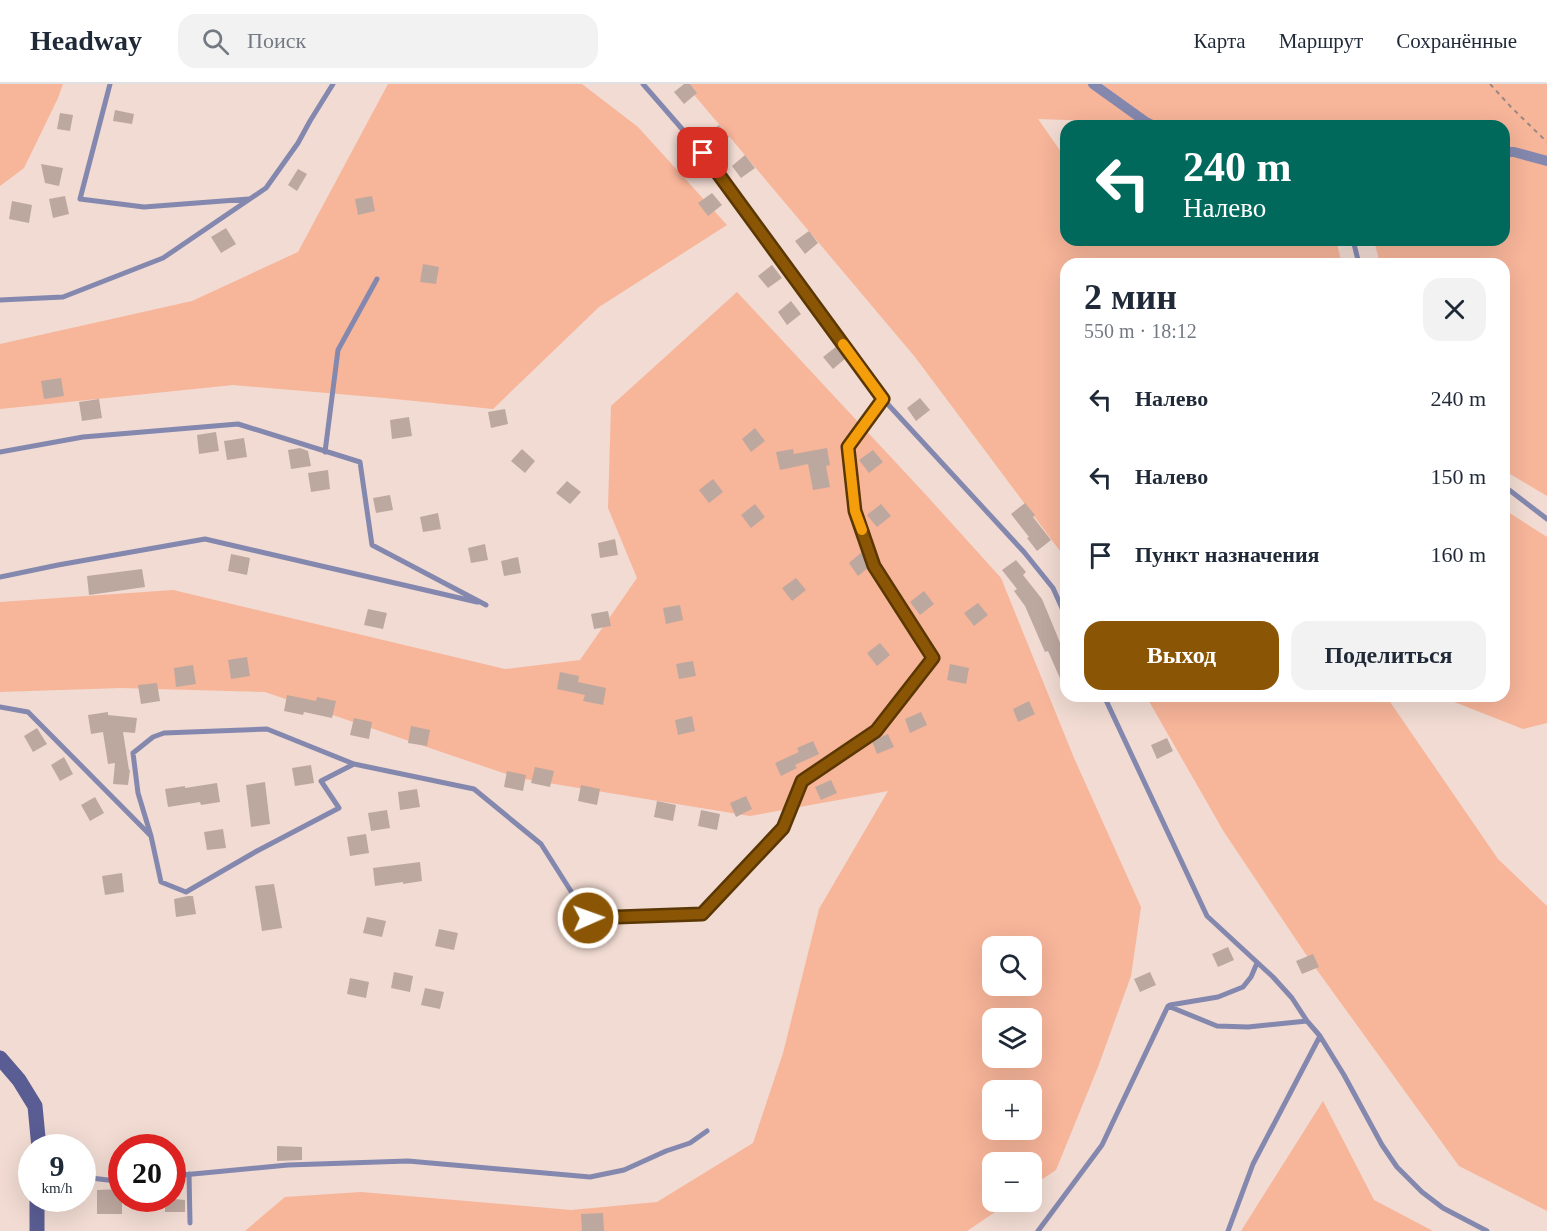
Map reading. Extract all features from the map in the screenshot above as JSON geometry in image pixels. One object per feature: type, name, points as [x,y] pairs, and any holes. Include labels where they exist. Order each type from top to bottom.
[{"type":"street","points":[[1093,84],[1143,120]]},
{"type":"street","points":[[1510,152],[1547,161]]},
{"type":"street","points":[[0,1057],[19,1080],[35,1107],[38,1134]]},
{"type":"street","points":[[37,1212],[37,1231]]},
{"type":"lane","points":[[110,84],[80,199],[144,207],[251,198]]},
{"type":"lane","points":[[0,300],[63,297],[163,258],[266,188],[298,143],[333,84]]},
{"type":"lane","points":[[643,84],[703,153],[883,399],[1024,552],[1053,588],[1060,604]]},
{"type":"lane","points":[[325,452],[338,350],[377,279]]},
{"type":"lane","points":[[354,764],[321,781],[339,808],[186,892],[161,882],[151,836],[138,793],[133,753],[153,737],[164,733],[267,729],[354,764],[474,789],[541,844],[588,918],[702,914],[783,828],[802,781],[876,731],[933,658],[874,566],[855,511],[848,447],[883,399]]},
{"type":"lane","points":[[0,452],[83,437],[238,424],[360,462],[372,545],[486,605],[205,539],[0,577]]},
{"type":"lane","points":[[1510,491],[1547,519]]},
{"type":"lane","points":[[1107,702],[1207,916],[1292,998],[1320,1036],[1397,1167],[1422,1192],[1443,1208],[1487,1231]]},
{"type":"lane","points":[[0,706],[28,712],[151,836]]},
{"type":"lane","points":[[1168,1006],[1218,997],[1243,987],[1251,977],[1257,963]]},
{"type":"lane","points":[[1168,1006],[1217,1026],[1248,1027],[1307,1020]]},
{"type":"lane","points":[[1038,1231],[1102,1145],[1168,1006]]},
{"type":"lane","points":[[1228,1231],[1253,1164],[1320,1036]]},
{"type":"lane","points":[[186,1174],[288,1165],[408,1161],[590,1177],[624,1170],[690,1143],[707,1131]]},
{"type":"lane","points":[[189,1174],[190,1223]]},
{"type":"path","points":[[1491,84],[1547,142]]},
{"type":"shaded area","points":[[0,84],[63,84],[24,168],[0,186]]},
{"type":"shaded area","points":[[388,84],[582,84],[638,127],[727,225],[599,307],[493,409],[233,385],[0,409],[0,344],[192,301],[298,252]]},
{"type":"shaded area","points":[[685,84],[1547,84],[1547,496],[1510,474],[1510,258],[1378,258],[1376,246],[1510,246],[1510,120],[1038,119],[1060,150],[1060,246],[1338,246],[1340,258],[1060,258],[1060,551],[915,357]]},
{"type":"shaded area","points":[[737,292],[1001,578],[1074,758],[1141,907],[1131,976],[1098,1067],[1056,1170],[1042,1179],[1042,1152],[982,1152],[982,1212],[995,1212],[967,1231],[245,1231],[285,1197],[361,1192],[571,1210],[657,1202],[753,1143],[783,1053],[819,909],[888,791],[750,816],[518,778],[265,692],[121,688],[0,692],[0,602],[173,590],[505,669],[580,660],[637,578],[608,508],[611,406]]},
{"type":"shaded area","points":[[1510,513],[1547,537],[1547,723],[1523,729],[1454,702],[1510,702]]},
{"type":"shaded area","points":[[1149,702],[1390,702],[1498,859],[1547,906],[1547,1211],[1459,1166],[1309,959],[1224,832]]},
{"type":"shaded area","points":[[1323,1101],[1374,1200],[1433,1231],[1241,1231]]},
{"type":"building","points":[[684,84],[690,84],[697,93],[684,104],[674,92]]},
{"type":"building","points":[[115,110],[134,114],[132,124],[113,121]]},
{"type":"building","points":[[60,113],[73,115],[70,131],[57,129]]},
{"type":"building","points":[[719,125],[729,137],[715,148],[705,136]]},
{"type":"building","points":[[745,155],[755,168],[741,178],[732,166]]},
{"type":"building","points":[[41,164],[63,168],[59,186],[45,183]]},
{"type":"building","points":[[298,169],[307,174],[297,191],[288,185]]},
{"type":"building","points":[[712,193],[722,205],[708,216],[698,203]]},
{"type":"building","points":[[65,196],[69,214],[53,218],[49,199]]},
{"type":"building","points":[[372,196],[375,211],[358,215],[355,199]]},
{"type":"building","points":[[12,201],[32,205],[29,223],[9,219]]},
{"type":"building","points":[[226,228],[236,244],[221,253],[211,237]]},
{"type":"building","points":[[809,231],[818,243],[805,254],[795,241]]},
{"type":"building","points":[[423,264],[439,267],[436,284],[420,282]]},
{"type":"building","points":[[772,265],[782,278],[768,288],[758,276]]},
{"type":"building","points":[[791,301],[801,314],[787,325],[778,312]]},
{"type":"building","points":[[837,346],[846,358],[833,369],[823,357]]},
{"type":"building","points":[[61,378],[64,396],[44,399],[41,381]]},
{"type":"building","points":[[920,398],[930,410],[916,421],[907,408]]},
{"type":"building","points":[[99,399],[102,418],[82,421],[79,402]]},
{"type":"building","points":[[505,409],[508,424],[491,428],[488,412]]},
{"type":"building","points":[[409,417],[412,436],[392,439],[390,420]]},
{"type":"building","points":[[755,428],[765,441],[751,452],[742,439]]},
{"type":"building","points":[[216,432],[219,451],[199,454],[197,435]]},
{"type":"building","points":[[244,438],[247,457],[227,460],[224,441]]},
{"type":"building","points":[[300,448],[308,451],[311,466],[291,469],[288,450]]},
{"type":"building","points":[[827,448],[830,465],[826,466],[830,487],[813,490],[808,464],[780,470],[776,452],[793,449],[794,454]]},
{"type":"building","points":[[522,449],[535,461],[525,473],[511,461]]},
{"type":"building","points":[[873,450],[883,462],[869,473],[859,460]]},
{"type":"building","points":[[328,470],[330,489],[311,492],[308,473]]},
{"type":"building","points":[[713,479],[723,492],[709,503],[699,490]]},
{"type":"building","points":[[567,481],[581,492],[570,504],[556,493]]},
{"type":"building","points":[[390,495],[393,510],[376,513],[373,498]]},
{"type":"building","points":[[1025,503],[1051,540],[1037,551],[1011,514]]},
{"type":"building","points":[[755,504],[765,517],[751,528],[741,515]]},
{"type":"building","points":[[881,504],[891,516],[877,527],[867,515]]},
{"type":"building","points":[[438,513],[441,529],[423,532],[420,517]]},
{"type":"building","points":[[615,539],[618,555],[600,558],[598,543]]},
{"type":"building","points":[[485,544],[488,560],[471,563],[468,548]]},
{"type":"building","points":[[862,552],[869,567],[858,576],[849,563]]},
{"type":"building","points":[[231,554],[250,558],[247,575],[228,571]]},
{"type":"building","points":[[518,557],[521,573],[504,576],[501,561]]},
{"type":"building","points":[[1016,560],[1026,572],[1023,575],[1042,599],[1060,642],[1060,678],[1048,651],[1045,652],[1025,606],[1014,591],[1017,589],[1002,570]]},
{"type":"building","points":[[142,569],[145,587],[89,595],[87,576]]},
{"type":"building","points":[[796,578],[806,590],[792,601],[782,588]]},
{"type":"building","points":[[924,591],[934,604],[920,615],[910,602]]},
{"type":"building","points":[[978,603],[988,615],[974,626],[964,613]]},
{"type":"building","points":[[680,605],[683,620],[666,624],[663,608]]},
{"type":"building","points":[[368,609],[387,613],[383,629],[364,625]]},
{"type":"building","points":[[608,611],[611,626],[594,629],[591,614]]},
{"type":"building","points":[[880,643],[890,655],[877,666],[867,653]]},
{"type":"building","points":[[247,657],[250,676],[231,679],[228,660]]},
{"type":"building","points":[[693,661],[696,676],[679,679],[676,664]]},
{"type":"building","points":[[950,664],[969,668],[966,684],[947,680]]},
{"type":"building","points":[[193,665],[196,684],[176,687],[174,668]]},
{"type":"building","points":[[560,672],[579,676],[578,682],[606,688],[603,705],[583,701],[585,695],[557,689]]},
{"type":"building","points":[[157,683],[160,701],[141,704],[138,685]]},
{"type":"building","points":[[287,695],[316,701],[317,697],[336,701],[332,718],[304,712],[303,715],[284,711]]},
{"type":"building","points":[[1029,701],[1035,714],[1018,722],[1013,709]]},
{"type":"building","points":[[108,712],[108,715],[137,718],[135,733],[123,732],[130,770],[128,785],[113,784],[115,763],[108,764],[103,732],[91,734],[88,715]]},
{"type":"building","points":[[921,712],[927,725],[910,733],[905,719]]},
{"type":"building","points":[[692,716],[695,731],[678,735],[675,720]]},
{"type":"building","points":[[354,718],[372,722],[369,739],[350,735]]},
{"type":"building","points":[[411,726],[430,730],[427,746],[408,743]]},
{"type":"building","points":[[37,728],[47,744],[33,752],[24,736]]},
{"type":"building","points":[[888,734],[894,747],[877,754],[872,741]]},
{"type":"building","points":[[1167,738],[1173,751],[1157,759],[1151,745]]},
{"type":"building","points":[[813,741],[819,754],[795,765],[797,768],[781,776],[775,763],[799,752],[797,748]]},
{"type":"building","points":[[64,757],[73,774],[60,781],[51,765]]},
{"type":"building","points":[[311,765],[314,783],[295,786],[292,768]]},
{"type":"building","points":[[535,767],[554,771],[550,787],[531,783]]},
{"type":"building","points":[[507,771],[526,775],[523,791],[504,787]]},
{"type":"building","points":[[831,780],[837,793],[821,800],[815,787]]},
{"type":"building","points":[[265,782],[270,824],[251,827],[246,785]]},
{"type":"building","points":[[217,783],[220,802],[201,805],[200,802],[168,807],[165,789]]},
{"type":"building","points":[[581,785],[600,789],[597,805],[578,801]]},
{"type":"building","points":[[417,789],[420,807],[400,810],[398,792]]},
{"type":"building","points":[[746,796],[752,809],[736,817],[730,803]]},
{"type":"building","points":[[95,797],[104,813],[90,821],[81,805]]},
{"type":"building","points":[[657,801],[676,805],[673,821],[654,817]]},
{"type":"building","points":[[387,810],[390,828],[371,831],[368,813]]},
{"type":"building","points":[[701,810],[720,814],[717,830],[698,826]]},
{"type":"building","points":[[223,829],[226,848],[207,850],[204,832]]},
{"type":"building","points":[[366,834],[369,853],[350,856],[347,837]]},
{"type":"building","points":[[420,862],[422,881],[375,886],[373,868]]},
{"type":"building","points":[[122,873],[124,892],[105,895],[102,876]]},
{"type":"building","points":[[274,884],[282,928],[262,931],[255,886]]},
{"type":"building","points":[[193,896],[196,914],[176,917],[174,899]]},
{"type":"building","points":[[367,917],[386,921],[382,937],[363,933]]},
{"type":"building","points":[[439,929],[458,933],[454,950],[435,946]]},
{"type":"building","points":[[1228,947],[1234,960],[1218,967],[1212,954]]},
{"type":"building","points":[[1313,954],[1319,967],[1302,974],[1296,961]]},
{"type":"building","points":[[394,972],[413,976],[410,992],[391,988]]},
{"type":"building","points":[[1150,972],[1156,985],[1140,992],[1134,979]]},
{"type":"building","points":[[350,978],[369,982],[366,998],[347,994]]},
{"type":"building","points":[[425,988],[444,992],[440,1009],[421,1005]]},
{"type":"building","points":[[277,1146],[302,1147],[302,1160],[277,1161]]},
{"type":"building","points":[[97,1190],[108,1190],[108,1212],[122,1212],[122,1214],[97,1214]]},
{"type":"building","points":[[603,1213],[604,1231],[582,1231],[581,1214]]},
{"type":"slow traffic","points":[[843,344],[883,399],[848,447],[855,511],[862,530]]},
{"type":"route","points":[[588,918],[702,914],[783,828],[802,781],[876,731],[933,658],[874,566],[855,511],[848,447],[883,399],[703,153]]}]
